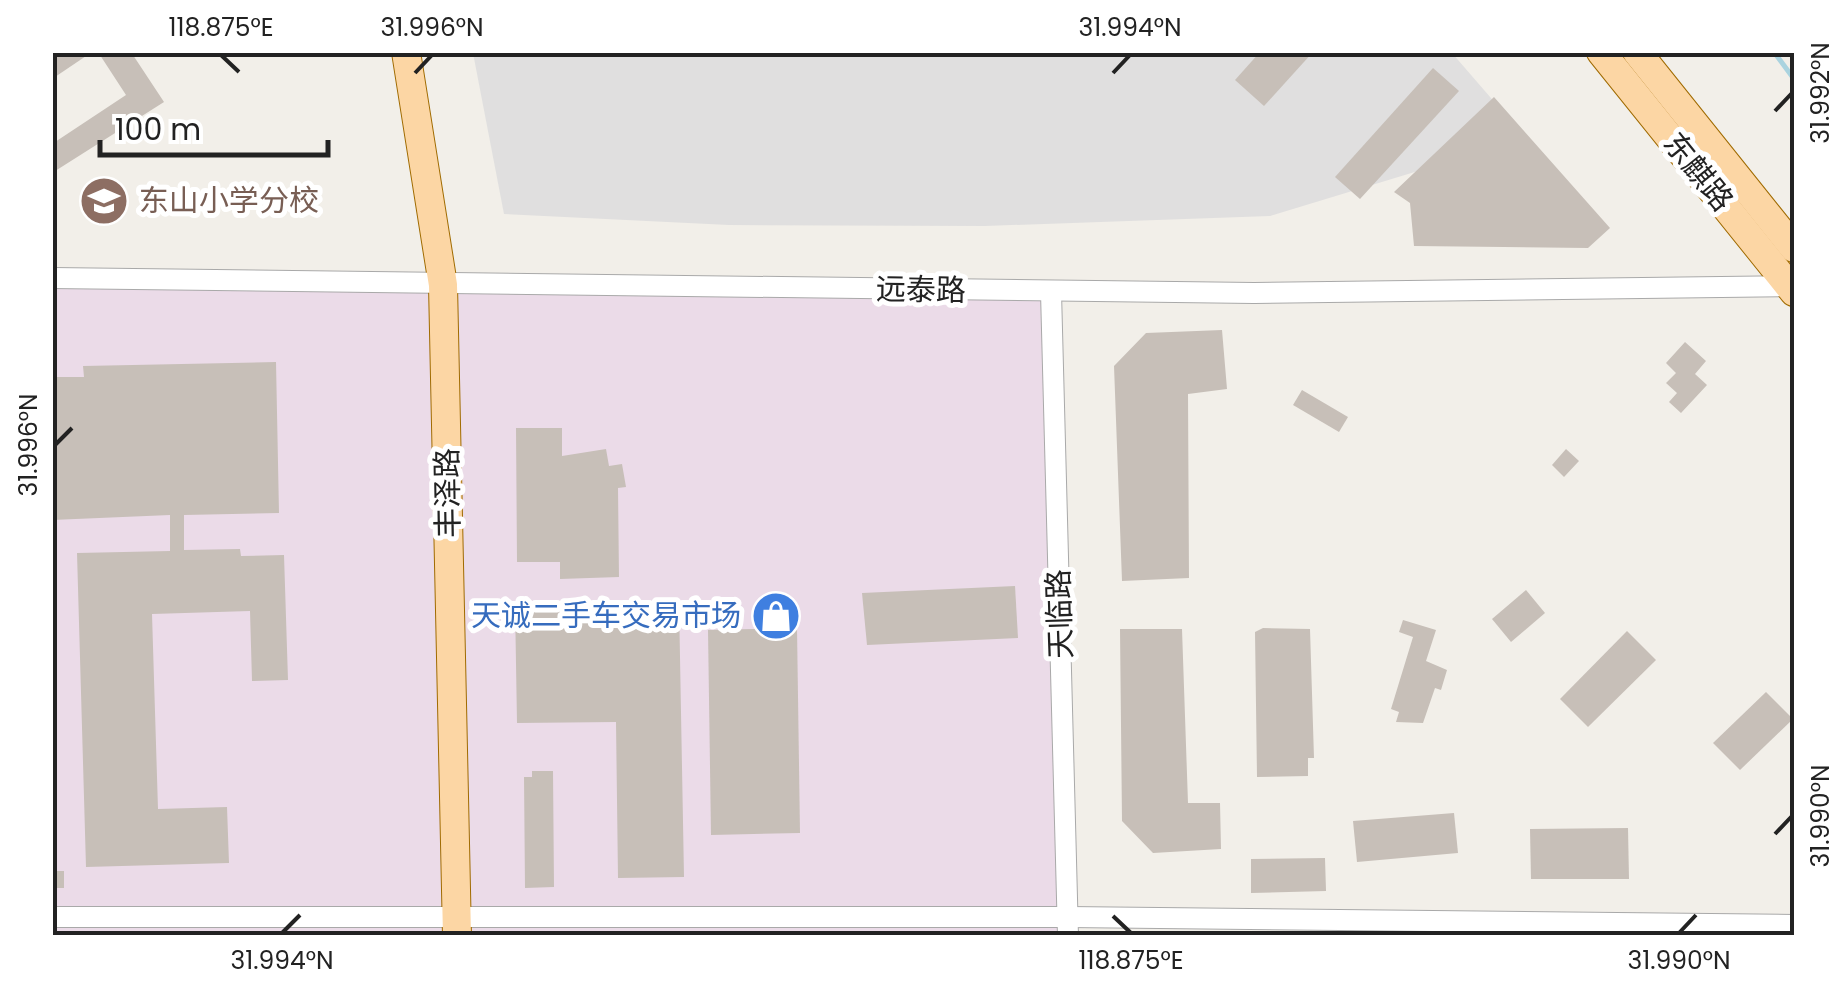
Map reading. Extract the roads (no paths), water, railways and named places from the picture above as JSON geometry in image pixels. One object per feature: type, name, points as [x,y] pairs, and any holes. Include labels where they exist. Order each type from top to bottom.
[{"type":"main road","name":"丰泽路","points":[[406,52],[443,285],[457,928]]},
{"type":"main road","name":"东麒路","points":[[1601,52],[1793,288]]},
{"type":"main road","name":"东麒路","points":[[1637,52],[1794,248]]},
{"type":"street","name":"远泰路","points":[[52,278],[1051,292],[1793,288]]},
{"type":"street","name":"天临路","points":[[1051,292],[1068,926]]},
{"type":"street","points":[[52,917],[457,928],[1068,926],[1753,931],[1794,925]]},
{"type":"waterway","points":[[1774,52],[1794,79]]},
{"type":"place","name":"东山小学分校","points":[[104,201]]},
{"type":"place","name":"天诚二手车交易市场","points":[[776,616]]}]
